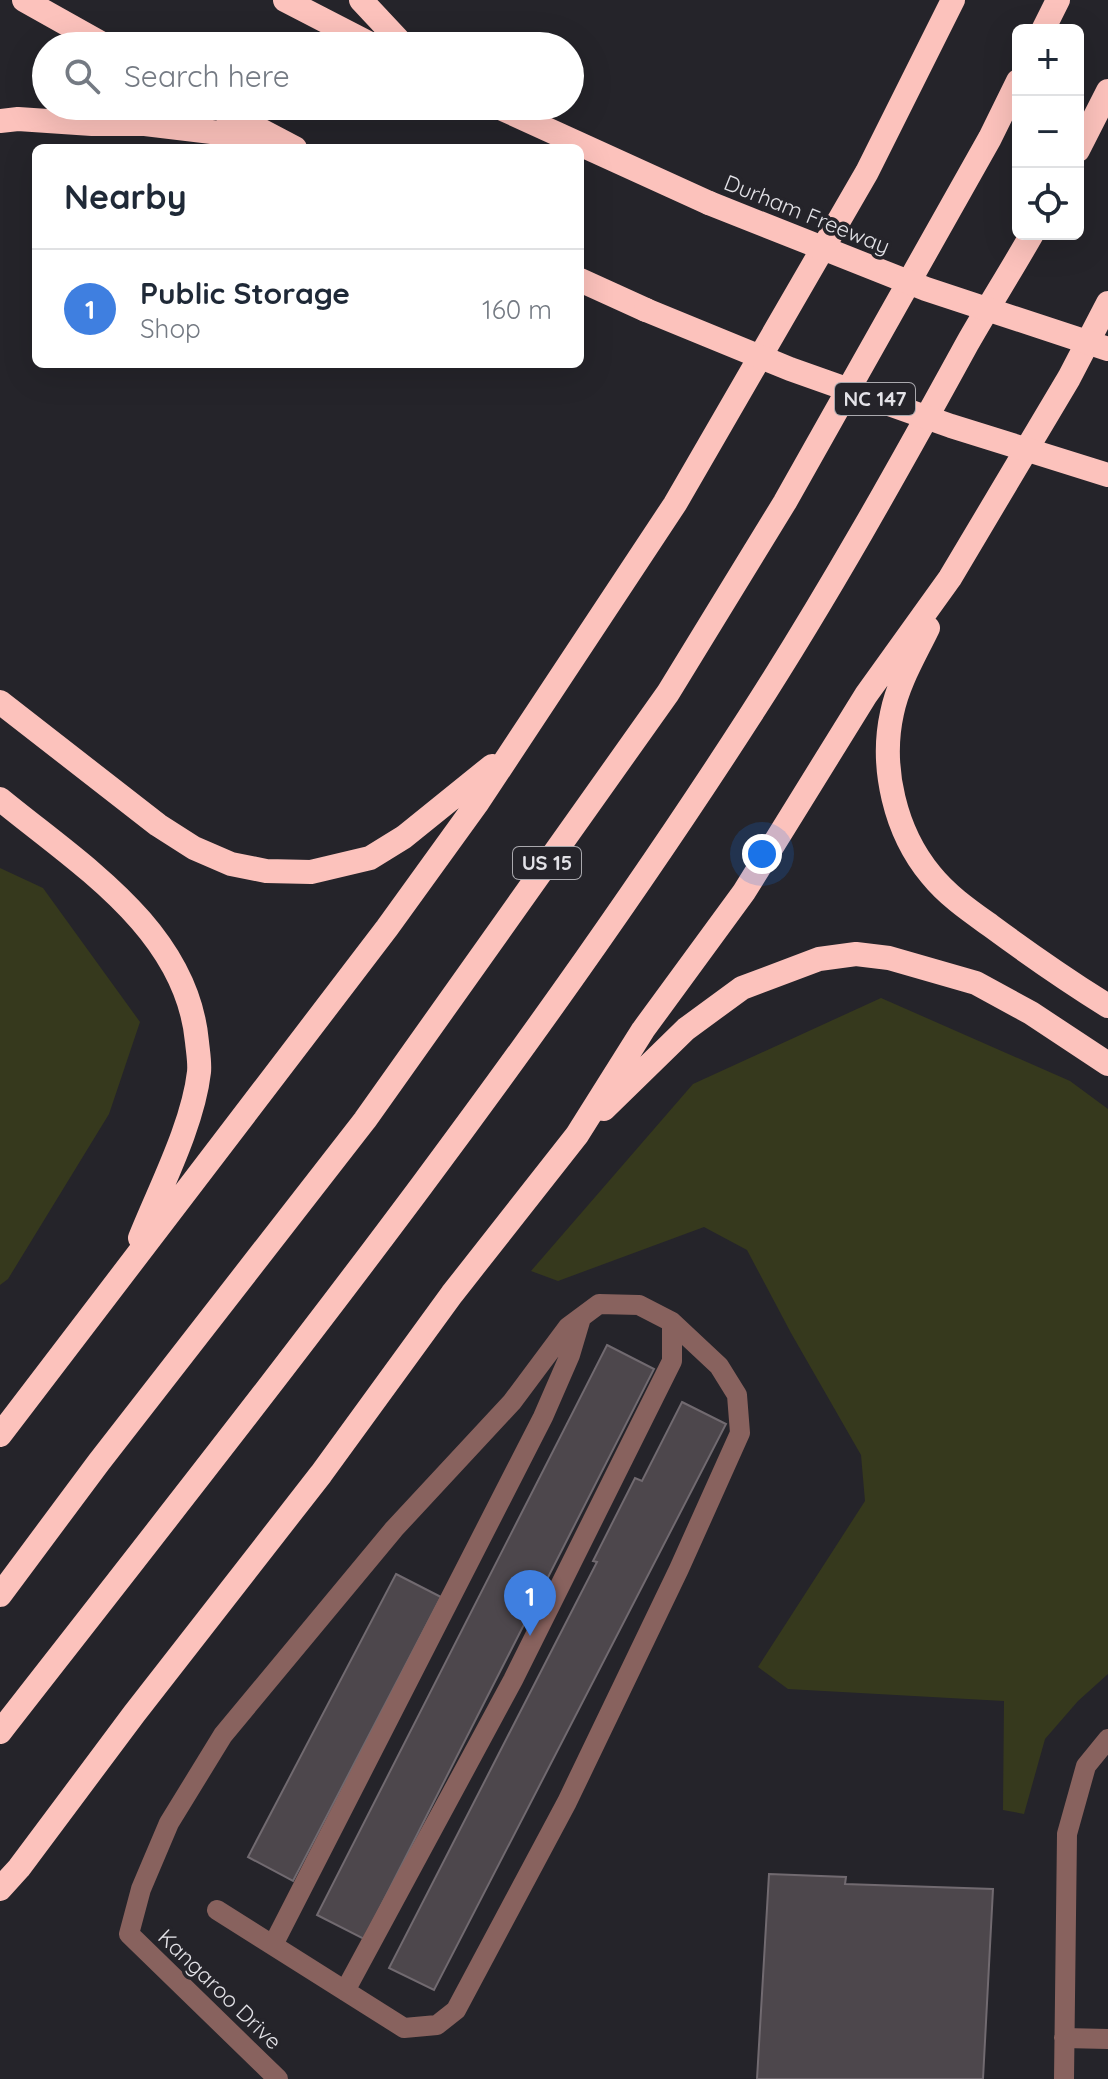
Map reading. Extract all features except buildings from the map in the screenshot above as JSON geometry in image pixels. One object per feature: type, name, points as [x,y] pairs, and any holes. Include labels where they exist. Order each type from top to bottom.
[{"type":"highway","points":[[24,0],[81,32]]},
{"type":"highway","points":[[285,0],[347,32]]},
{"type":"highway","points":[[361,0],[391,32]]},
{"type":"highway","points":[[1046,24],[1058,0]]},
{"type":"highway","points":[[0,1435],[387,928],[512,749],[675,504],[867,172],[949,5]]},
{"type":"highway","points":[[1084,138],[1108,91]]},
{"type":"highway","name":"US 15","points":[[0,1595],[99,1462],[365,1120],[668,693],[785,502],[990,138],[1012,93]]},
{"type":"highway","points":[[0,121],[32,120]]},
{"type":"highway","points":[[33,120],[145,124],[286,144]]},
{"type":"highway","points":[[241,120],[286,144]]},
{"type":"highway","name":"Durham Freeway","points":[[527,120],[579,144]]},
{"type":"highway","name":"Durham Freeway","points":[[584,146],[803,243],[926,289],[1108,349]]},
{"type":"highway","points":[[0,1732],[446,1154],[539,1027],[748,720],[822,604],[1029,240]]},
{"type":"highway","name":"NC 147","points":[[584,282],[790,369],[951,426],[1108,475]]},
{"type":"highway","points":[[0,1889],[321,1474],[452,1294],[577,1135],[643,1030],[744,892],[866,695],[950,578],[1069,378],[1108,303]]},
{"type":"highway","points":[[950,578],[892,709],[888,760],[895,805],[909,839],[930,873],[954,898],[1108,1006]]},
{"type":"highway","points":[[0,702],[146,815],[194,848],[231,864],[266,871],[311,872],[370,858],[404,837],[512,749]]},
{"type":"highway","points":[[0,799],[117,895],[152,933],[191,1004],[199,1070],[188,1125],[129,1265]]},
{"type":"highway","points":[[577,1135],[702,1016],[742,988],[819,959],[856,954],[889,958],[976,983],[1031,1013],[1108,1064]]},
{"type":"highway","points":[[0,1902],[19,1868]]},
{"type":"street","points":[[217,1910],[404,2028],[437,2025],[456,2010],[567,1802],[679,1569],[740,1433],[737,1395],[719,1366],[672,1322],[639,1305],[599,1304],[581,1318],[570,1355],[543,1417],[273,1945]]},
{"type":"street","name":"Kangaroo Drive","points":[[278,2079],[129,1934],[141,1889],[169,1823],[223,1735],[394,1529],[512,1402],[568,1327],[581,1318]]},
{"type":"street","points":[[345,1991],[513,1680],[672,1361],[672,1322]]},
{"type":"street","points":[[1064,2079],[1067,1834],[1086,1766],[1108,1739]]},
{"type":"street","points":[[1064,2038],[1108,2039]]},
{"type":"green space","points":[[0,868],[43,888],[140,1022],[109,1114],[8,1279],[0,1285]]},
{"type":"green space","points":[[881,998],[1070,1081],[1108,1109],[1108,1674],[1078,1701],[1045,1739],[1024,1814],[1003,1810],[1004,1701],[788,1689],[758,1667],[865,1501],[861,1455],[747,1250],[704,1227],[558,1281],[531,1271],[693,1084]]},
{"type":"place","name":"Public Storage","points":[[530,1636]]}]
